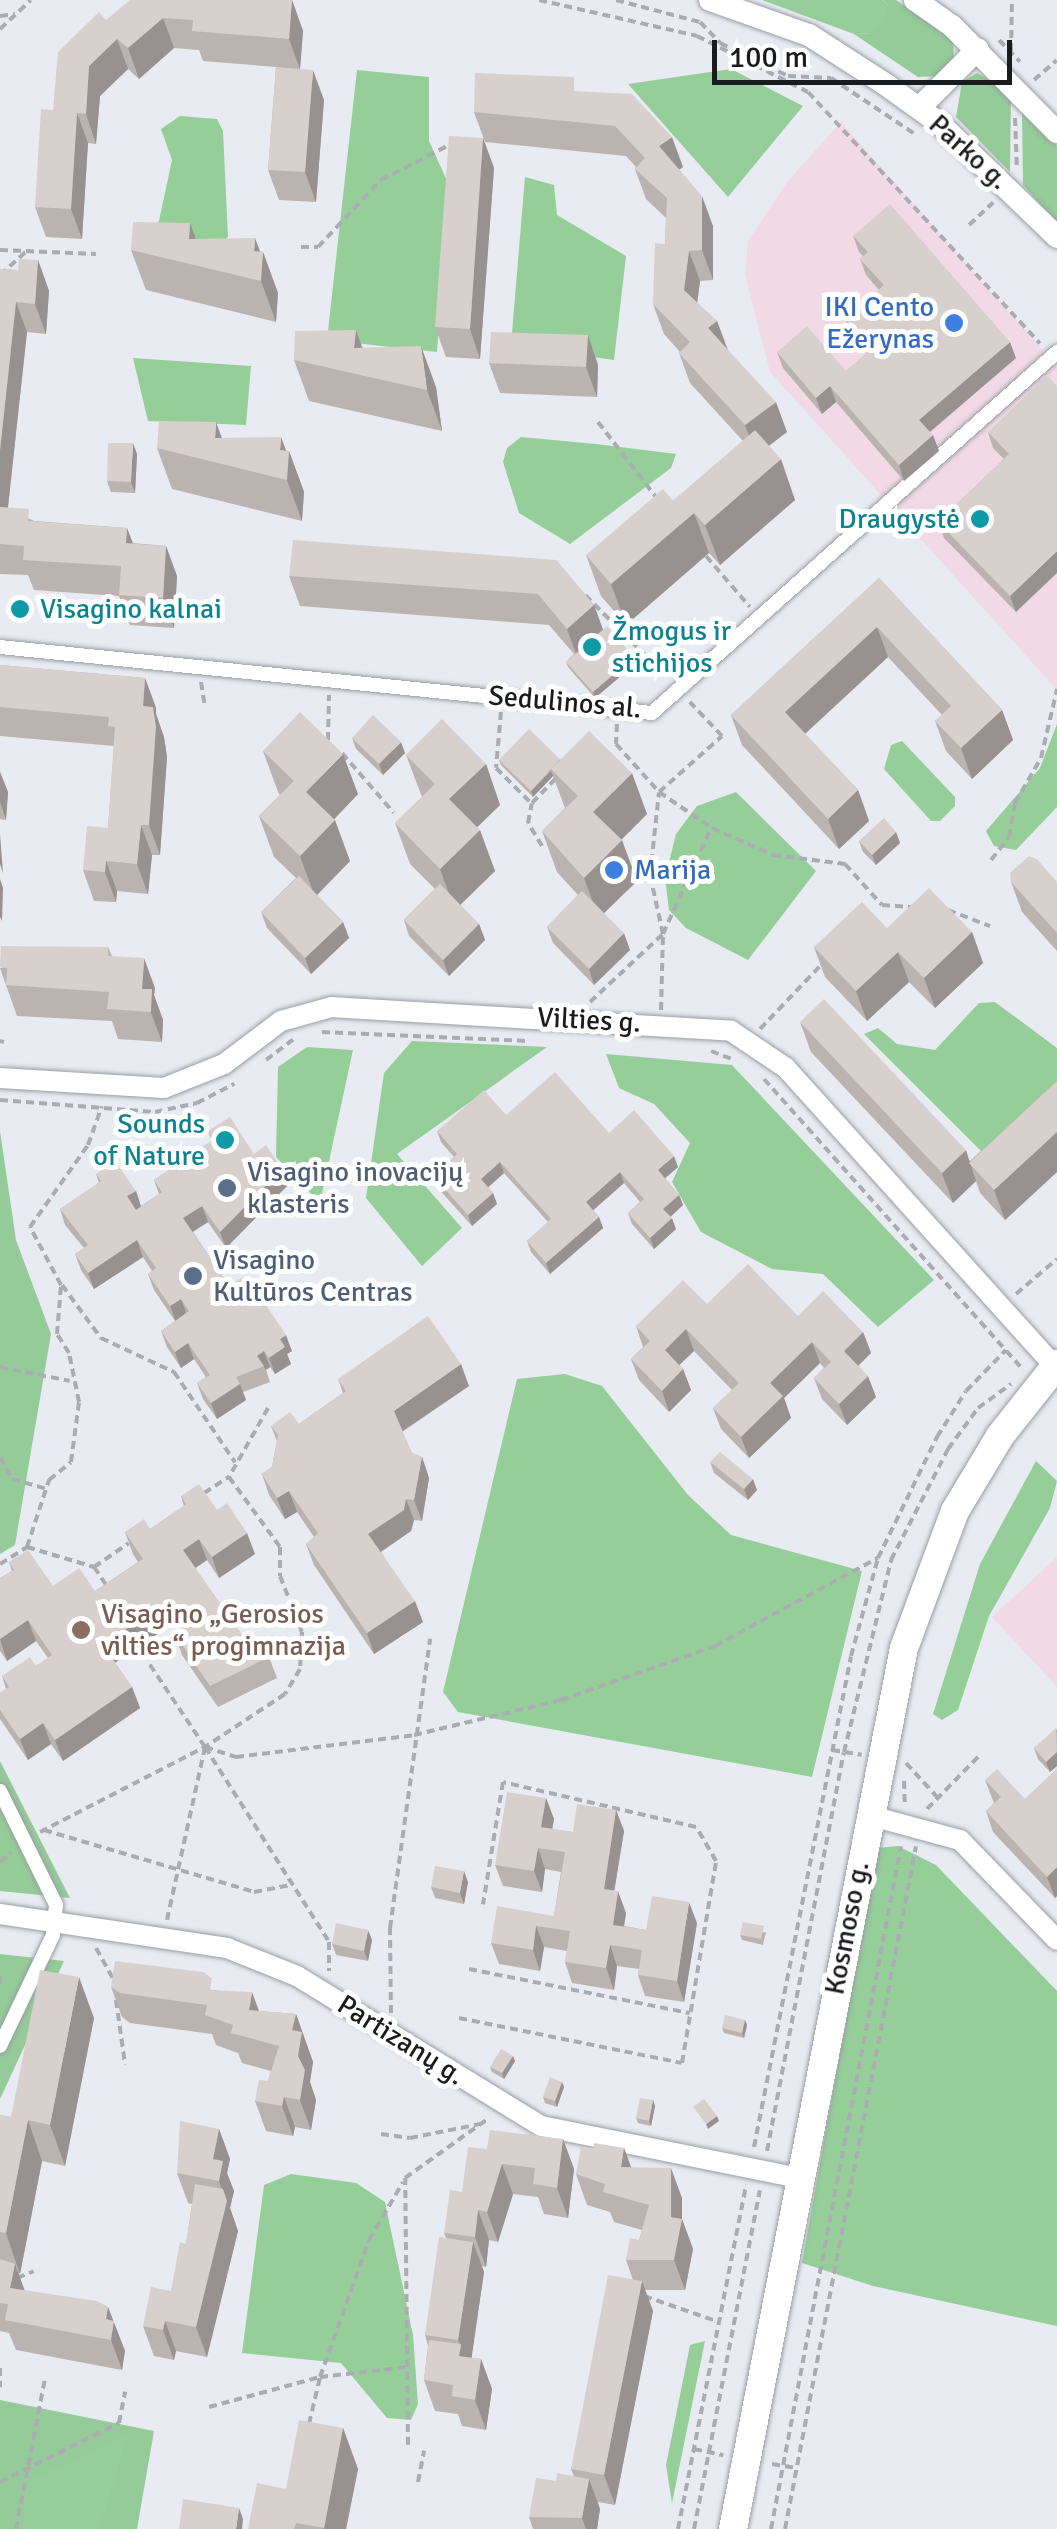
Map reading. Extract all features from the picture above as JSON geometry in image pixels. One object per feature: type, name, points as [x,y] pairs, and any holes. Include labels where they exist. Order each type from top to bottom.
[{"type":"main road","name":"Kosmoso g.","points":[[733,2529],[868,1815],[904,1648],[929,1571],[973,1478],[1047,1372]]},
{"type":"street","name":"Parko g.","points":[[710,0],[809,36],[919,108],[1009,188],[1057,238]]},
{"type":"street","points":[[916,0],[978,50],[1032,86],[1057,132]]},
{"type":"street","points":[[919,108],[978,50]]},
{"type":"street","name":"Sedulinos al.","points":[[0,647],[652,712],[1055,354]]},
{"type":"street","name":"Vilties g.","points":[[0,1078],[104,1098],[164,1088],[198,1078],[307,1009],[572,1018],[660,1024],[750,1039]]},
{"type":"street","points":[[750,1039],[786,1068],[999,1309],[1047,1372]]},
{"type":"street","points":[[0,1791],[56,1905],[56,1920],[0,2046]]},
{"type":"street","points":[[868,1815],[916,1822],[960,1840],[982,1856],[1057,1940]]},
{"type":"street","name":"Partizanų g.","points":[[0,1914],[164,1934],[264,1961],[391,2032],[502,2104],[556,2130],[800,2178]]},
{"type":"path","points":[[0,29],[31,0]]},
{"type":"path","points":[[539,0],[696,36],[808,92],[1055,354]]},
{"type":"path","points":[[616,0],[700,22],[720,43],[788,76],[831,78],[923,140]]},
{"type":"path","points":[[1011,51],[1012,0]]},
{"type":"path","points":[[0,16],[17,13]]},
{"type":"path","points":[[969,225],[1017,178],[1015,104],[1057,60]]},
{"type":"path","points":[[301,246],[318,247],[382,180],[460,140]]},
{"type":"path","points":[[0,250],[96,254]]},
{"type":"path","points":[[0,275],[27,251]]},
{"type":"path","points":[[598,422],[666,509]]},
{"type":"path","points":[[706,556],[760,618]]},
{"type":"path","points":[[198,667],[205,707]]},
{"type":"path","points":[[330,680],[326,738],[380,790],[394,813]]},
{"type":"path","points":[[991,860],[1009,837],[1015,803],[1041,758],[1057,689]]},
{"type":"path","points":[[502,698],[496,768],[532,803]]},
{"type":"path","points":[[618,709],[616,744],[659,792],[712,828],[773,855],[845,864],[882,905],[946,910],[990,926]]},
{"type":"path","points":[[542,846],[528,823],[532,803],[570,764]]},
{"type":"path","points":[[659,792],[650,875],[663,934],[660,1024]]},
{"type":"path","points":[[572,1018],[663,934],[712,828]]},
{"type":"path","points":[[868,918],[882,905]]},
{"type":"path","points":[[750,1039],[824,958]]},
{"type":"path","points":[[308,1032],[533,1041]]},
{"type":"path","points":[[253,1070],[299,1036]]},
{"type":"path","points":[[702,1049],[742,1063]]},
{"type":"path","points":[[678,2529],[719,2322],[757,2169],[844,1752],[891,1560],[962,1428],[1047,1372],[1006,1350],[754,1071]]},
{"type":"path","points":[[0,1100],[104,1098],[177,1108],[237,1081]]},
{"type":"path","points":[[104,1098],[88,1145],[30,1227],[59,1281],[101,1338],[174,1372],[236,1464]]},
{"type":"path","points":[[982,1324],[1057,1259]]},
{"type":"path","points":[[0,1564],[27,1547],[46,1489],[71,1462],[79,1402],[70,1381],[69,1353],[57,1334],[59,1281]]},
{"type":"path","points":[[694,2529],[851,1656],[878,1558],[938,1437],[966,1391],[1006,1350]]},
{"type":"path","points":[[0,1367],[70,1381]]},
{"type":"path","points":[[199,1497],[229,1476],[268,1408]]},
{"type":"path","points":[[0,1457],[12,1480],[46,1489]]},
{"type":"path","points":[[0,1862],[24,1840],[204,1746],[284,1694],[300,1669],[302,1632],[280,1576],[280,1547],[229,1476]]},
{"type":"path","points":[[94,1567],[139,1537]]},
{"type":"path","points":[[27,1547],[94,1567],[114,1596]]},
{"type":"path","points":[[204,1746],[236,1757],[414,1736],[561,1700],[715,1646],[878,1558]]},
{"type":"path","points":[[391,2032],[390,1928],[430,1638]]},
{"type":"path","points":[[148,1662],[329,1942],[330,1996]]},
{"type":"path","points":[[785,2529],[916,1822],[905,1807],[909,1745]]},
{"type":"path","points":[[164,1934],[204,1746]]},
{"type":"path","points":[[771,2529],[916,1822],[978,1757]]},
{"type":"path","points":[[905,1762],[938,1798]]},
{"type":"path","points":[[459,2018],[682,2063],[716,1861],[696,1827],[503,1782],[483,1904]]},
{"type":"path","points":[[44,1830],[254,1892],[293,1885]]},
{"type":"path","points":[[82,1923],[118,1987]]},
{"type":"path","points":[[121,1968],[114,2015],[125,2064]]},
{"type":"path","points":[[470,1969],[690,2013]]},
{"type":"path","points":[[0,1976],[0,1988]]},
{"type":"path","points":[[309,2424],[320,2378],[369,2240],[405,2178],[484,2122],[502,2104]]},
{"type":"path","points":[[380,2134],[410,2138],[484,2122]]},
{"type":"path","points":[[405,2178],[408,2445]]},
{"type":"path","points":[[12,2277],[24,2279],[34,2271]]},
{"type":"path","points":[[633,2294],[719,2322]]},
{"type":"path","points":[[209,2407],[320,2378],[407,2367]]},
{"type":"path","points":[[0,2368],[0,2387]]},
{"type":"path","points":[[16,2529],[45,2379]]},
{"type":"path","points":[[0,2482],[119,2423],[125,2392]]},
{"type":"path","points":[[418,2482],[424,2450]]},
{"type":"shaded area","points":[[841,122],[1057,366],[1057,690],[770,372],[745,275],[748,241],[788,181]]},
{"type":"shaded area","points":[[1057,1557],[1057,1687],[992,1617]]},
{"type":"green space","points":[[762,0],[883,0],[888,5],[885,22],[873,33],[854,34]]},
{"type":"green space","points":[[883,0],[896,0],[953,38],[954,60],[940,76],[918,77],[854,34],[873,33],[888,5]]},
{"type":"green space","points":[[731,69],[803,106],[728,197],[628,84]]},
{"type":"green space","points":[[357,70],[429,77],[429,141],[449,185],[437,352],[327,340]]},
{"type":"green space","points":[[977,73],[1011,93],[1010,172],[956,117],[962,82]]},
{"type":"green space","points":[[1022,108],[1057,146],[1057,223],[1023,185]]},
{"type":"green space","points":[[180,116],[217,119],[223,131],[228,237],[222,243],[162,238],[157,230],[172,160],[161,129]]},
{"type":"green space","points":[[525,177],[554,185],[557,215],[626,256],[614,360],[511,345]]},
{"type":"green space","points":[[133,358],[251,366],[246,425],[148,421]]},
{"type":"green space","points":[[521,437],[676,454],[671,468],[570,544],[519,513],[503,462],[507,448]]},
{"type":"green space","points":[[1057,724],[1057,807],[1016,850],[994,846],[986,831],[1040,768]]},
{"type":"green space","points":[[902,741],[955,797],[955,806],[940,821],[931,821],[884,769],[891,745]]},
{"type":"green space","points":[[736,792],[816,871],[748,960],[686,928],[669,910],[665,878],[676,834],[697,806]]},
{"type":"green space","points":[[995,1002],[1057,1048],[1057,1099],[991,1161],[864,1034],[878,1028],[897,1044],[935,1050],[979,1003]]},
{"type":"green space","points":[[412,1041],[547,1047],[397,1154],[462,1228],[422,1266],[366,1198],[384,1073]]},
{"type":"green space","points":[[307,1047],[353,1050],[320,1203],[276,1157],[278,1067]]},
{"type":"green space","points":[[606,1054],[732,1065],[934,1280],[878,1327],[823,1274],[772,1269],[701,1232],[672,1182],[690,1143],[654,1104],[619,1088]]},
{"type":"green space","points":[[0,1131],[16,1240],[51,1334],[15,1545],[0,1554]]},
{"type":"green space","points":[[565,1374],[602,1386],[688,1495],[731,1535],[862,1571],[812,1777],[458,1712],[443,1692],[517,1379]]},
{"type":"green space","points":[[1036,1461],[1057,1481],[1050,1508],[989,1616],[958,1710],[942,1720],[933,1714],[980,1564]]},
{"type":"green space","points":[[0,1761],[70,1898],[0,1891]]},
{"type":"green space","points":[[898,1846],[936,1865],[1057,1991],[1057,2326],[873,2286],[802,2263],[877,1848]]},
{"type":"green space","points":[[0,1954],[64,1961],[0,2099]]},
{"type":"green space","points":[[291,2174],[356,2183],[385,2202],[413,2335],[418,2404],[411,2420],[387,2418],[341,2363],[242,2353],[264,2185]]},
{"type":"green space","points":[[705,2341],[672,2503],[666,2465],[690,2345]]},
{"type":"green space","points":[[0,2400],[154,2431],[137,2529],[0,2529]]},
{"type":"green space","points":[[128,2435],[104,2515],[94,2529],[23,2529],[25,2483]]},
{"type":"building","points":[[130,0],[292,0],[289,39],[192,31],[193,20],[163,18],[128,48],[117,39],[89,66],[86,114],[77,113],[71,209],[35,207],[41,109],[53,110],[58,52],[99,12],[106,20]]},
{"type":"building","points":[[276,67],[313,70],[305,172],[268,170]]},
{"type":"building","points":[[475,73],[574,77],[574,91],[632,94],[672,137],[659,146],[702,196],[702,250],[689,251],[684,290],[717,321],[708,328],[776,402],[745,425],[679,353],[690,342],[653,304],[655,243],[665,244],[667,198],[635,169],[645,158],[615,126],[474,112]]},
{"type":"building","points":[[449,136],[483,138],[470,329],[435,327]]},
{"type":"building","points":[[890,204],[1010,342],[919,420],[933,435],[899,465],[830,386],[816,398],[777,352],[807,326],[846,371],[872,349],[845,319],[884,285],[860,259],[868,252],[853,236]]},
{"type":"building","points":[[133,222],[190,223],[189,239],[255,238],[254,251],[263,252],[261,281],[131,250]]},
{"type":"building","points":[[19,259],[38,260],[35,304],[16,302],[0,450],[0,269],[18,270]]},
{"type":"building","points":[[356,330],[354,348],[421,346],[427,390],[294,360],[295,331]]},
{"type":"building","points":[[491,332],[588,335],[586,367],[489,363]]},
{"type":"building","points":[[1047,375],[1057,386],[1057,551],[1010,596],[938,522],[1009,454],[988,432]]},
{"type":"building","points":[[159,421],[216,422],[215,438],[281,437],[280,450],[289,451],[287,480],[157,448]]},
{"type":"building","points":[[755,430],[781,459],[705,525],[694,513],[611,584],[586,555],[663,489],[673,501]]},
{"type":"building","points":[[108,443],[133,443],[131,482],[107,481]]},
{"type":"building","points":[[0,507],[29,509],[28,521],[127,528],[126,543],[166,546],[163,598],[119,595],[121,566],[23,560],[24,546],[0,544]]},
{"type":"building","points":[[293,540],[556,560],[594,605],[567,629],[538,594],[289,576]]},
{"type":"building","points":[[879,578],[1002,710],[961,748],[935,721],[951,706],[877,627],[785,712],[858,790],[828,819],[731,715]]},
{"type":"building","points":[[607,626],[634,657],[593,692],[566,662]]},
{"type":"building","points":[[0,665],[145,678],[143,706],[153,707],[156,727],[149,825],[141,825],[137,864],[106,861],[105,872],[83,870],[87,826],[108,828],[115,727],[108,726],[109,717],[0,707]]},
{"type":"building","points":[[300,712],[343,754],[306,792],[335,820],[300,856],[259,816],[294,781],[263,751]]},
{"type":"building","points":[[373,715],[401,742],[379,764],[352,738]]},
{"type":"building","points":[[442,719],[486,764],[449,799],[480,830],[440,869],[395,823],[435,784],[406,755]]},
{"type":"building","points":[[529,729],[560,759],[531,791],[499,760]]},
{"type":"building","points":[[589,731],[632,773],[593,812],[622,840],[584,878],[542,831],[578,796],[551,769]]},
{"type":"building","points":[[884,818],[896,832],[872,855],[859,841]]},
{"type":"building","points":[[1029,856],[1037,859],[1057,882],[1057,933],[1011,882],[1010,873]]},
{"type":"building","points":[[299,876],[343,922],[305,958],[261,912]]},
{"type":"building","points":[[440,884],[479,924],[443,960],[404,920]]},
{"type":"building","points":[[929,888],[972,932],[924,978],[898,952],[856,991],[814,947],[862,902],[887,928]]},
{"type":"building","points":[[582,891],[624,933],[589,969],[547,927]]},
{"type":"building","points":[[1,946],[108,947],[108,956],[144,958],[142,989],[152,989],[151,1012],[107,1009],[109,992],[6,985],[7,968],[0,967]]},
{"type":"building","points":[[824,999],[966,1150],[942,1173],[800,1022]]},
{"type":"building","points":[[555,1072],[609,1133],[634,1110],[674,1156],[658,1170],[679,1195],[663,1209],[672,1218],[650,1238],[628,1213],[644,1199],[620,1172],[586,1202],[599,1217],[546,1263],[527,1241],[551,1219],[500,1162],[481,1179],[493,1193],[468,1215],[433,1176],[457,1154],[437,1131],[484,1090],[506,1115]]},
{"type":"building","points":[[1057,1081],[1057,1132],[994,1190],[969,1163]]},
{"type":"building","points":[[230,1117],[254,1154],[266,1145],[282,1169],[220,1232],[202,1206],[183,1218],[229,1286],[246,1275],[286,1335],[280,1339],[285,1347],[269,1358],[264,1351],[257,1356],[264,1366],[236,1377],[240,1384],[211,1403],[197,1383],[210,1375],[188,1343],[175,1352],[161,1331],[189,1311],[181,1299],[170,1306],[148,1274],[156,1268],[137,1240],[88,1273],[75,1254],[88,1245],[60,1209],[101,1181],[96,1174],[115,1161],[136,1191],[127,1196],[136,1210],[162,1192],[154,1180],[214,1139],[208,1131]]},
{"type":"building","points":[[748,1264],[798,1316],[823,1291],[863,1332],[844,1351],[868,1376],[839,1404],[814,1378],[831,1362],[812,1342],[770,1383],[783,1396],[741,1437],[713,1408],[739,1383],[686,1329],[665,1350],[683,1369],[662,1391],[631,1359],[650,1341],[636,1326],[683,1280],[707,1304]]},
{"type":"building","points":[[428,1316],[461,1364],[394,1411],[412,1453],[422,1457],[414,1500],[406,1499],[404,1510],[368,1534],[415,1601],[367,1633],[306,1544],[318,1533],[289,1491],[277,1498],[262,1474],[272,1467],[278,1435],[271,1426],[290,1412],[299,1424],[346,1391],[338,1379]]},
{"type":"building","points":[[720,1452],[753,1479],[744,1489],[710,1462]]},
{"type":"building","name":"Visagino „Gerosios vilties“ progimnazija","points":[[199,1484],[217,1510],[227,1503],[247,1533],[212,1557],[199,1539],[183,1550],[249,1645],[257,1639],[269,1657],[210,1686],[175,1634],[188,1625],[170,1599],[103,1645],[132,1687],[55,1740],[43,1723],[20,1739],[0,1710],[0,1693],[9,1687],[2,1676],[30,1657],[36,1666],[52,1655],[28,1620],[0,1639],[0,1578],[14,1570],[9,1562],[28,1550],[53,1586],[79,1568],[95,1591],[143,1559],[125,1532],[144,1519],[150,1529],[186,1504],[181,1496]]},
{"type":"building","points":[[1056,1728],[1057,1752],[1046,1762],[1034,1748]]},
{"type":"building","points":[[997,1769],[1025,1799],[1057,1769],[1057,1867],[1047,1877],[986,1811],[1001,1797],[985,1780]]},
{"type":"building","points":[[507,1792],[546,1798],[541,1827],[573,1832],[577,1804],[616,1810],[604,1889],[618,1891],[613,1925],[646,1930],[652,1896],[689,1902],[677,1981],[638,1975],[642,1950],[610,1945],[606,1968],[565,1962],[570,1931],[536,1926],[533,1950],[491,1943],[497,1906],[554,1916],[565,1852],[538,1848],[534,1871],[495,1865]]},
{"type":"building","points":[[435,1866],[464,1871],[460,1893],[431,1887]]},
{"type":"building","points":[[743,1922],[764,1926],[761,1939],[740,1935]]},
{"type":"building","points":[[336,1923],[368,1930],[364,1951],[332,1944]]},
{"type":"building","points":[[115,1961],[203,1972],[212,1978],[210,1990],[252,1992],[249,2010],[296,2014],[292,2030],[302,2032],[298,2056],[305,2070],[300,2100],[284,2097],[282,2106],[255,2101],[259,2080],[268,2081],[279,2046],[231,2033],[233,2025],[205,2015],[207,2005],[120,1993],[111,1987]]},
{"type":"building","points":[[40,1970],[79,1977],[50,2125],[28,2120],[6,2233],[0,2232],[0,2115],[11,2117]]},
{"type":"building","points":[[725,2015],[745,2020],[742,2033],[722,2028]]},
{"type":"building","points":[[501,2049],[513,2056],[502,2073],[490,2067]]},
{"type":"building","points":[[550,2077],[562,2082],[555,2101],[543,2097]]},
{"type":"building","points":[[640,2098],[653,2100],[649,2121],[636,2118]]},
{"type":"building","points":[[704,2099],[717,2116],[706,2124],[693,2107]]},
{"type":"building","points":[[180,2121],[219,2129],[213,2159],[223,2161],[219,2181],[177,2173]]},
{"type":"building","points":[[490,2130],[563,2139],[557,2188],[533,2184],[535,2168],[502,2164],[487,2212],[478,2210],[475,2237],[444,2233],[450,2190],[462,2192],[468,2147],[487,2149]]},
{"type":"building","points":[[594,2143],[624,2148],[621,2167],[671,2168],[671,2217],[682,2219],[674,2260],[626,2260],[630,2238],[639,2240],[649,2205],[603,2192],[605,2184],[576,2174],[581,2147],[593,2149]]},
{"type":"building","points":[[195,2184],[223,2189],[227,2201],[196,2327],[165,2321],[163,2330],[143,2326],[151,2287],[171,2291],[180,2242],[186,2244]]},
{"type":"building","points":[[439,2237],[473,2242],[458,2340],[425,2335]]},
{"type":"building","points":[[0,2259],[15,2264],[10,2288],[97,2301],[108,2307],[106,2319],[114,2321],[111,2340],[5,2320],[8,2304],[0,2303]]},
{"type":"building","points":[[608,2275],[642,2281],[604,2475],[571,2469]]},
{"type":"building","points":[[429,2340],[461,2344],[459,2356],[481,2359],[475,2400],[452,2396],[453,2385],[424,2380]]},
{"type":"building","points":[[299,2420],[343,2428],[324,2528],[296,2523],[294,2529],[248,2529],[257,2483],[286,2489]]},
{"type":"building","points":[[557,2473],[589,2479],[582,2518],[529,2517],[536,2478],[556,2481]]},
{"type":"building","points":[[183,2499],[239,2508],[236,2529],[179,2529]]},
{"type":"place","name":"IKI Cento Ežerynas","points":[[954,323]]},
{"type":"place","name":"Draugystė","points":[[980,519]]},
{"type":"place","name":"Visagino kalnai","points":[[20,609]]},
{"type":"place","name":"Žmogus ir stichijos","points":[[592,647]]},
{"type":"place","name":"Marija","points":[[614,870]]},
{"type":"place","name":"Sounds of Nature","points":[[225,1140]]},
{"type":"place","name":"Visagino inovacijų klasteris","points":[[227,1188]]},
{"type":"place","name":"Visagino Kultūros Centras","points":[[193,1276]]},
{"type":"place","name":"Visagino „Gerosios vilties“ progimnazija","points":[[81,1630]]}]
